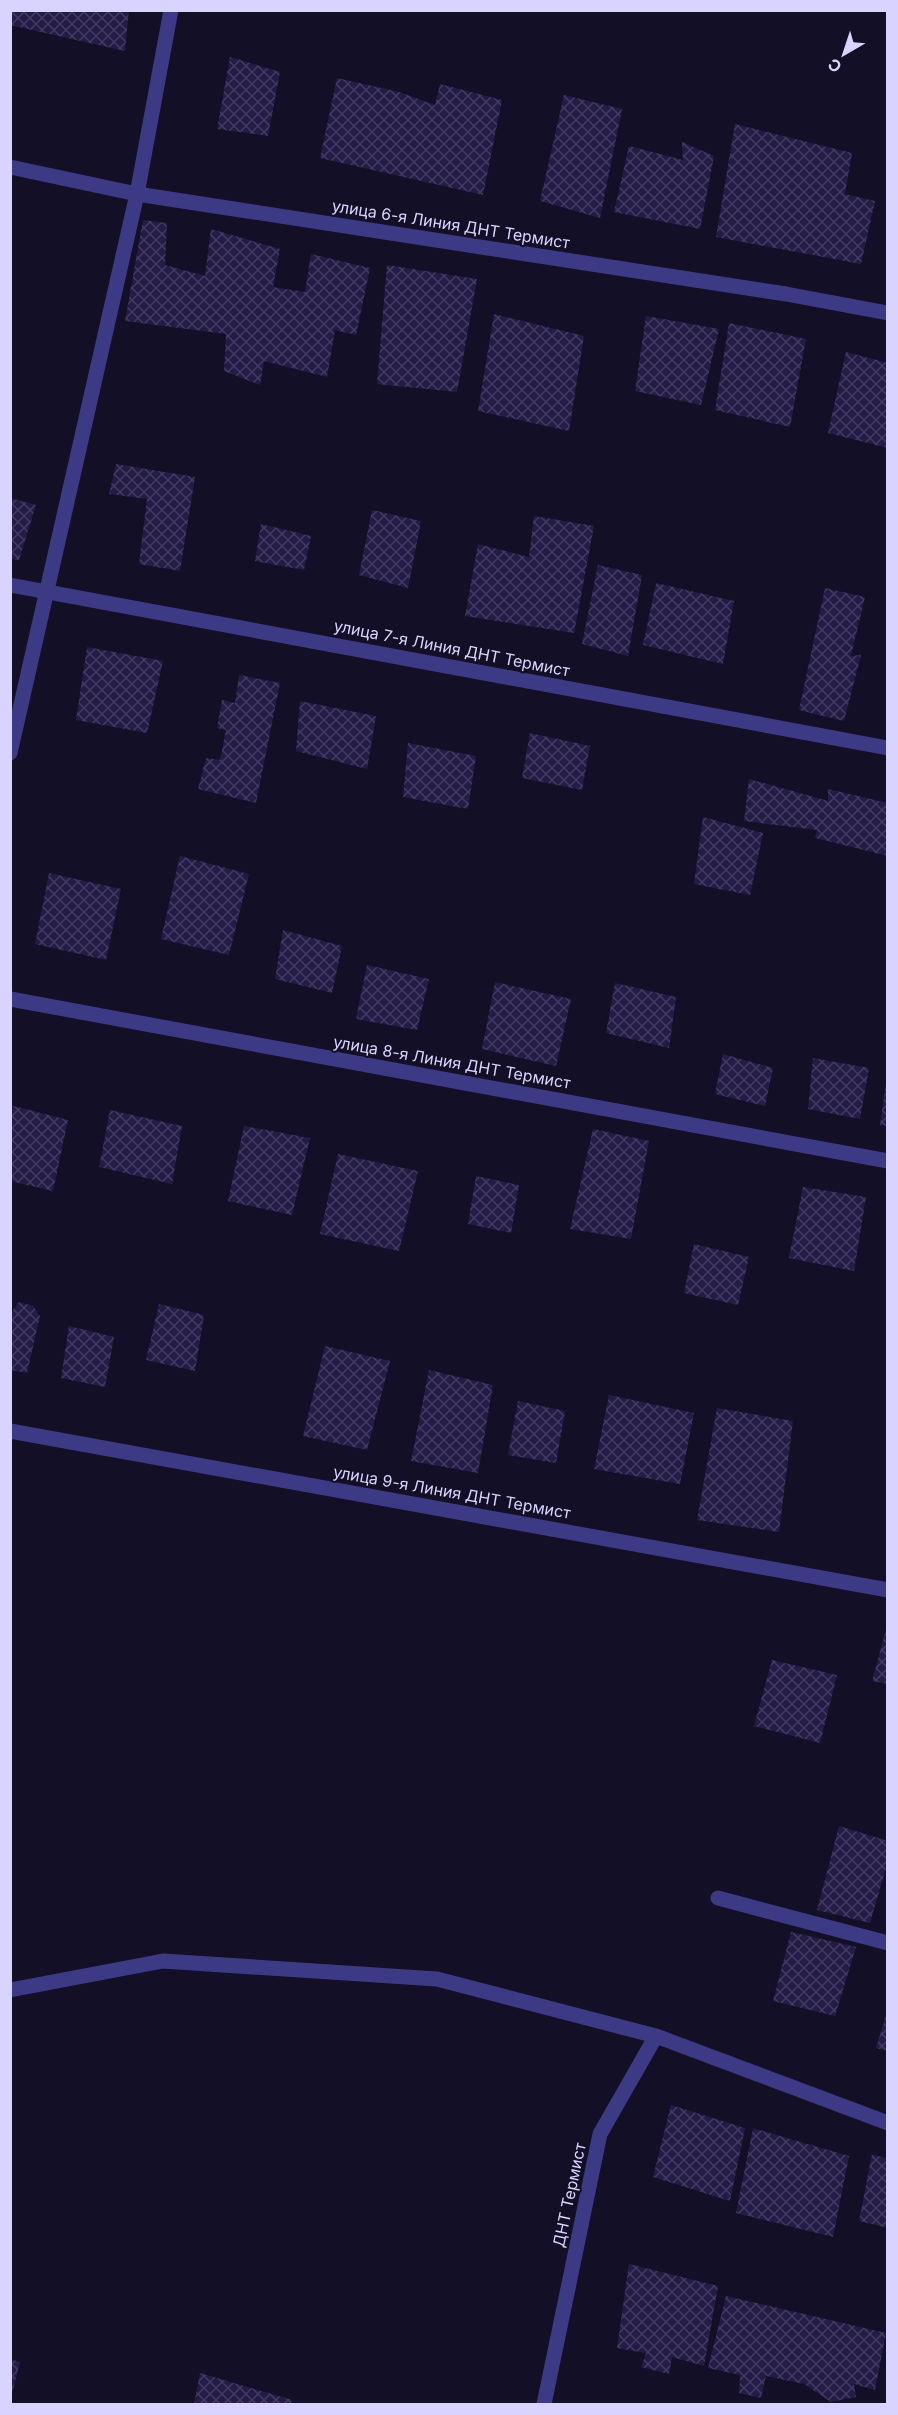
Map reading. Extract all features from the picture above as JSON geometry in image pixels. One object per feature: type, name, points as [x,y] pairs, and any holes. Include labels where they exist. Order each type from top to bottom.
[{"type":"street","points":[[10,753],[49,591],[137,194],[171,10]]},
{"type":"street","name":"улица 6-я Линия ДНТ Термист","points":[[10,167],[137,194],[786,294],[888,314]]},
{"type":"street","name":"улица 7-я Линия ДНТ Термист","points":[[10,585],[888,748]]},
{"type":"street","name":"улица 8-я Линия ДНТ Термист","points":[[10,999],[888,1161]]},
{"type":"street","name":"улица 9-я Линия ДНТ Термист","points":[[10,1431],[888,1590]]},
{"type":"street","points":[[718,1898],[888,1943]]},
{"type":"street","points":[[10,1990],[163,1961],[437,1979],[656,2036],[888,2123]]},
{"type":"street","name":"ДНТ Термист","points":[[543,2404],[600,2134],[656,2036]]},
{"type":"building","points":[[10,10],[129,10],[125,51],[10,25]]},
{"type":"building","points":[[230,57],[280,72],[268,136],[217,129]]},
{"type":"building","points":[[337,78],[399,92],[435,105],[440,84],[502,100],[483,195],[320,158]]},
{"type":"building","points":[[564,95],[622,109],[600,218],[540,201]]},
{"type":"building","points":[[735,124],[852,153],[845,194],[875,201],[861,264],[716,237]]},
{"type":"building","points":[[682,142],[714,156],[700,229],[614,212],[629,146],[683,160]]},
{"type":"building","points":[[143,220],[167,223],[165,265],[205,276],[211,229],[280,249],[273,287],[305,292],[311,254],[370,268],[356,335],[335,330],[327,377],[264,361],[260,385],[224,371],[226,334],[125,321]]},
{"type":"building","points":[[387,265],[477,279],[457,392],[377,384]]},
{"type":"building","points":[[494,314],[584,336],[569,431],[478,411]]},
{"type":"building","points":[[646,316],[719,329],[701,405],[635,391]]},
{"type":"building","points":[[729,323],[806,339],[790,427],[715,410]]},
{"type":"building","points":[[846,352],[888,363],[888,448],[828,433]]},
{"type":"building","points":[[116,464],[195,477],[180,571],[139,564],[147,499],[109,494]]},
{"type":"building","points":[[10,498],[36,505],[19,560],[10,559]]},
{"type":"building","points":[[372,510],[421,521],[408,588],[359,575]]},
{"type":"building","points":[[534,516],[594,526],[574,633],[465,616],[478,544],[529,557]]},
{"type":"building","points":[[261,524],[311,536],[304,570],[255,561]]},
{"type":"building","points":[[598,565],[642,575],[628,656],[582,644]]},
{"type":"building","points":[[656,583],[734,601],[723,664],[643,645]]},
{"type":"building","points":[[825,588],[865,597],[851,656],[861,655],[844,721],[799,710]]},
{"type":"building","points":[[87,647],[163,661],[147,733],[76,720]]},
{"type":"building","points":[[239,675],[280,683],[256,803],[198,789],[206,758],[220,760],[226,730],[217,728],[222,700],[235,703]]},
{"type":"building","points":[[300,701],[376,716],[367,769],[296,751]]},
{"type":"building","points":[[530,733],[590,746],[582,790],[522,778]]},
{"type":"building","points":[[408,743],[476,756],[468,809],[403,797]]},
{"type":"building","points":[[749,779],[828,801],[828,789],[888,803],[888,856],[815,838],[817,830],[744,821]]},
{"type":"building","points":[[703,817],[763,833],[750,895],[694,884]]},
{"type":"building","points":[[180,856],[249,874],[229,955],[161,939]]},
{"type":"building","points":[[49,873],[121,889],[106,960],[35,944]]},
{"type":"building","points":[[283,930],[342,946],[332,993],[275,979]]},
{"type":"building","points":[[367,965],[429,979],[417,1030],[356,1019]]},
{"type":"building","points":[[495,982],[571,999],[556,1066],[482,1049]]},
{"type":"building","points":[[615,983],[676,997],[669,1048],[606,1033]]},
{"type":"building","points":[[723,1054],[773,1068],[765,1106],[715,1094]]},
{"type":"building","points":[[813,1058],[869,1068],[860,1119],[808,1109]]},
{"type":"building","points":[[886,1083],[888,1083],[888,1126],[880,1125]]},
{"type":"building","points":[[10,1105],[68,1120],[53,1191],[10,1181]]},
{"type":"building","points":[[110,1110],[182,1126],[172,1184],[99,1167]]},
{"type":"building","points":[[244,1126],[310,1138],[292,1215],[228,1201]]},
{"type":"building","points":[[593,1129],[649,1141],[631,1239],[570,1229]]},
{"type":"building","points":[[338,1154],[418,1171],[399,1251],[320,1234]]},
{"type":"building","points":[[476,1176],[519,1185],[511,1233],[468,1224]]},
{"type":"building","points":[[803,1187],[866,1197],[854,1271],[789,1258]]},
{"type":"building","points":[[694,1244],[749,1257],[738,1305],[684,1293]]},
{"type":"building","points":[[19,1302],[33,1306],[40,1316],[27,1373],[10,1370],[10,1314]]},
{"type":"building","points":[[159,1304],[204,1315],[195,1371],[146,1360]]},
{"type":"building","points":[[69,1326],[114,1337],[105,1387],[61,1378]]},
{"type":"building","points":[[325,1346],[390,1361],[367,1450],[303,1436]]},
{"type":"building","points":[[429,1370],[493,1385],[478,1473],[411,1461]]},
{"type":"building","points":[[609,1395],[694,1413],[680,1484],[594,1469]]},
{"type":"building","points":[[518,1401],[565,1411],[556,1463],[508,1455]]},
{"type":"building","points":[[717,1408],[793,1421],[779,1532],[697,1520]]},
{"type":"building","points":[[888,1626],[888,1684],[872,1681]]},
{"type":"building","points":[[772,1660],[837,1675],[820,1743],[754,1726]]},
{"type":"building","points":[[839,1826],[888,1841],[888,1861],[870,1923],[817,1910]]},
{"type":"building","points":[[791,1932],[856,1947],[835,2016],[773,2001]]},
{"type":"building","points":[[888,2012],[888,2051],[876,2048]]},
{"type":"building","points":[[671,2105],[745,2128],[730,2201],[653,2177]]},
{"type":"building","points":[[753,2128],[849,2156],[833,2237],[736,2213]]},
{"type":"building","points":[[872,2154],[888,2159],[888,2228],[859,2221]]},
{"type":"building","points":[[629,2264],[718,2286],[704,2366],[672,2357],[669,2374],[641,2367],[646,2353],[617,2348]]},
{"type":"building","points":[[726,2296],[886,2333],[875,2390],[854,2384],[856,2397],[831,2402],[804,2384],[766,2376],[761,2398],[739,2393],[740,2375],[708,2368]]},
{"type":"building","points":[[10,2359],[20,2362],[11,2398],[10,2398]]},
{"type":"building","points":[[200,2373],[292,2400],[291,2404],[194,2404]]}]
